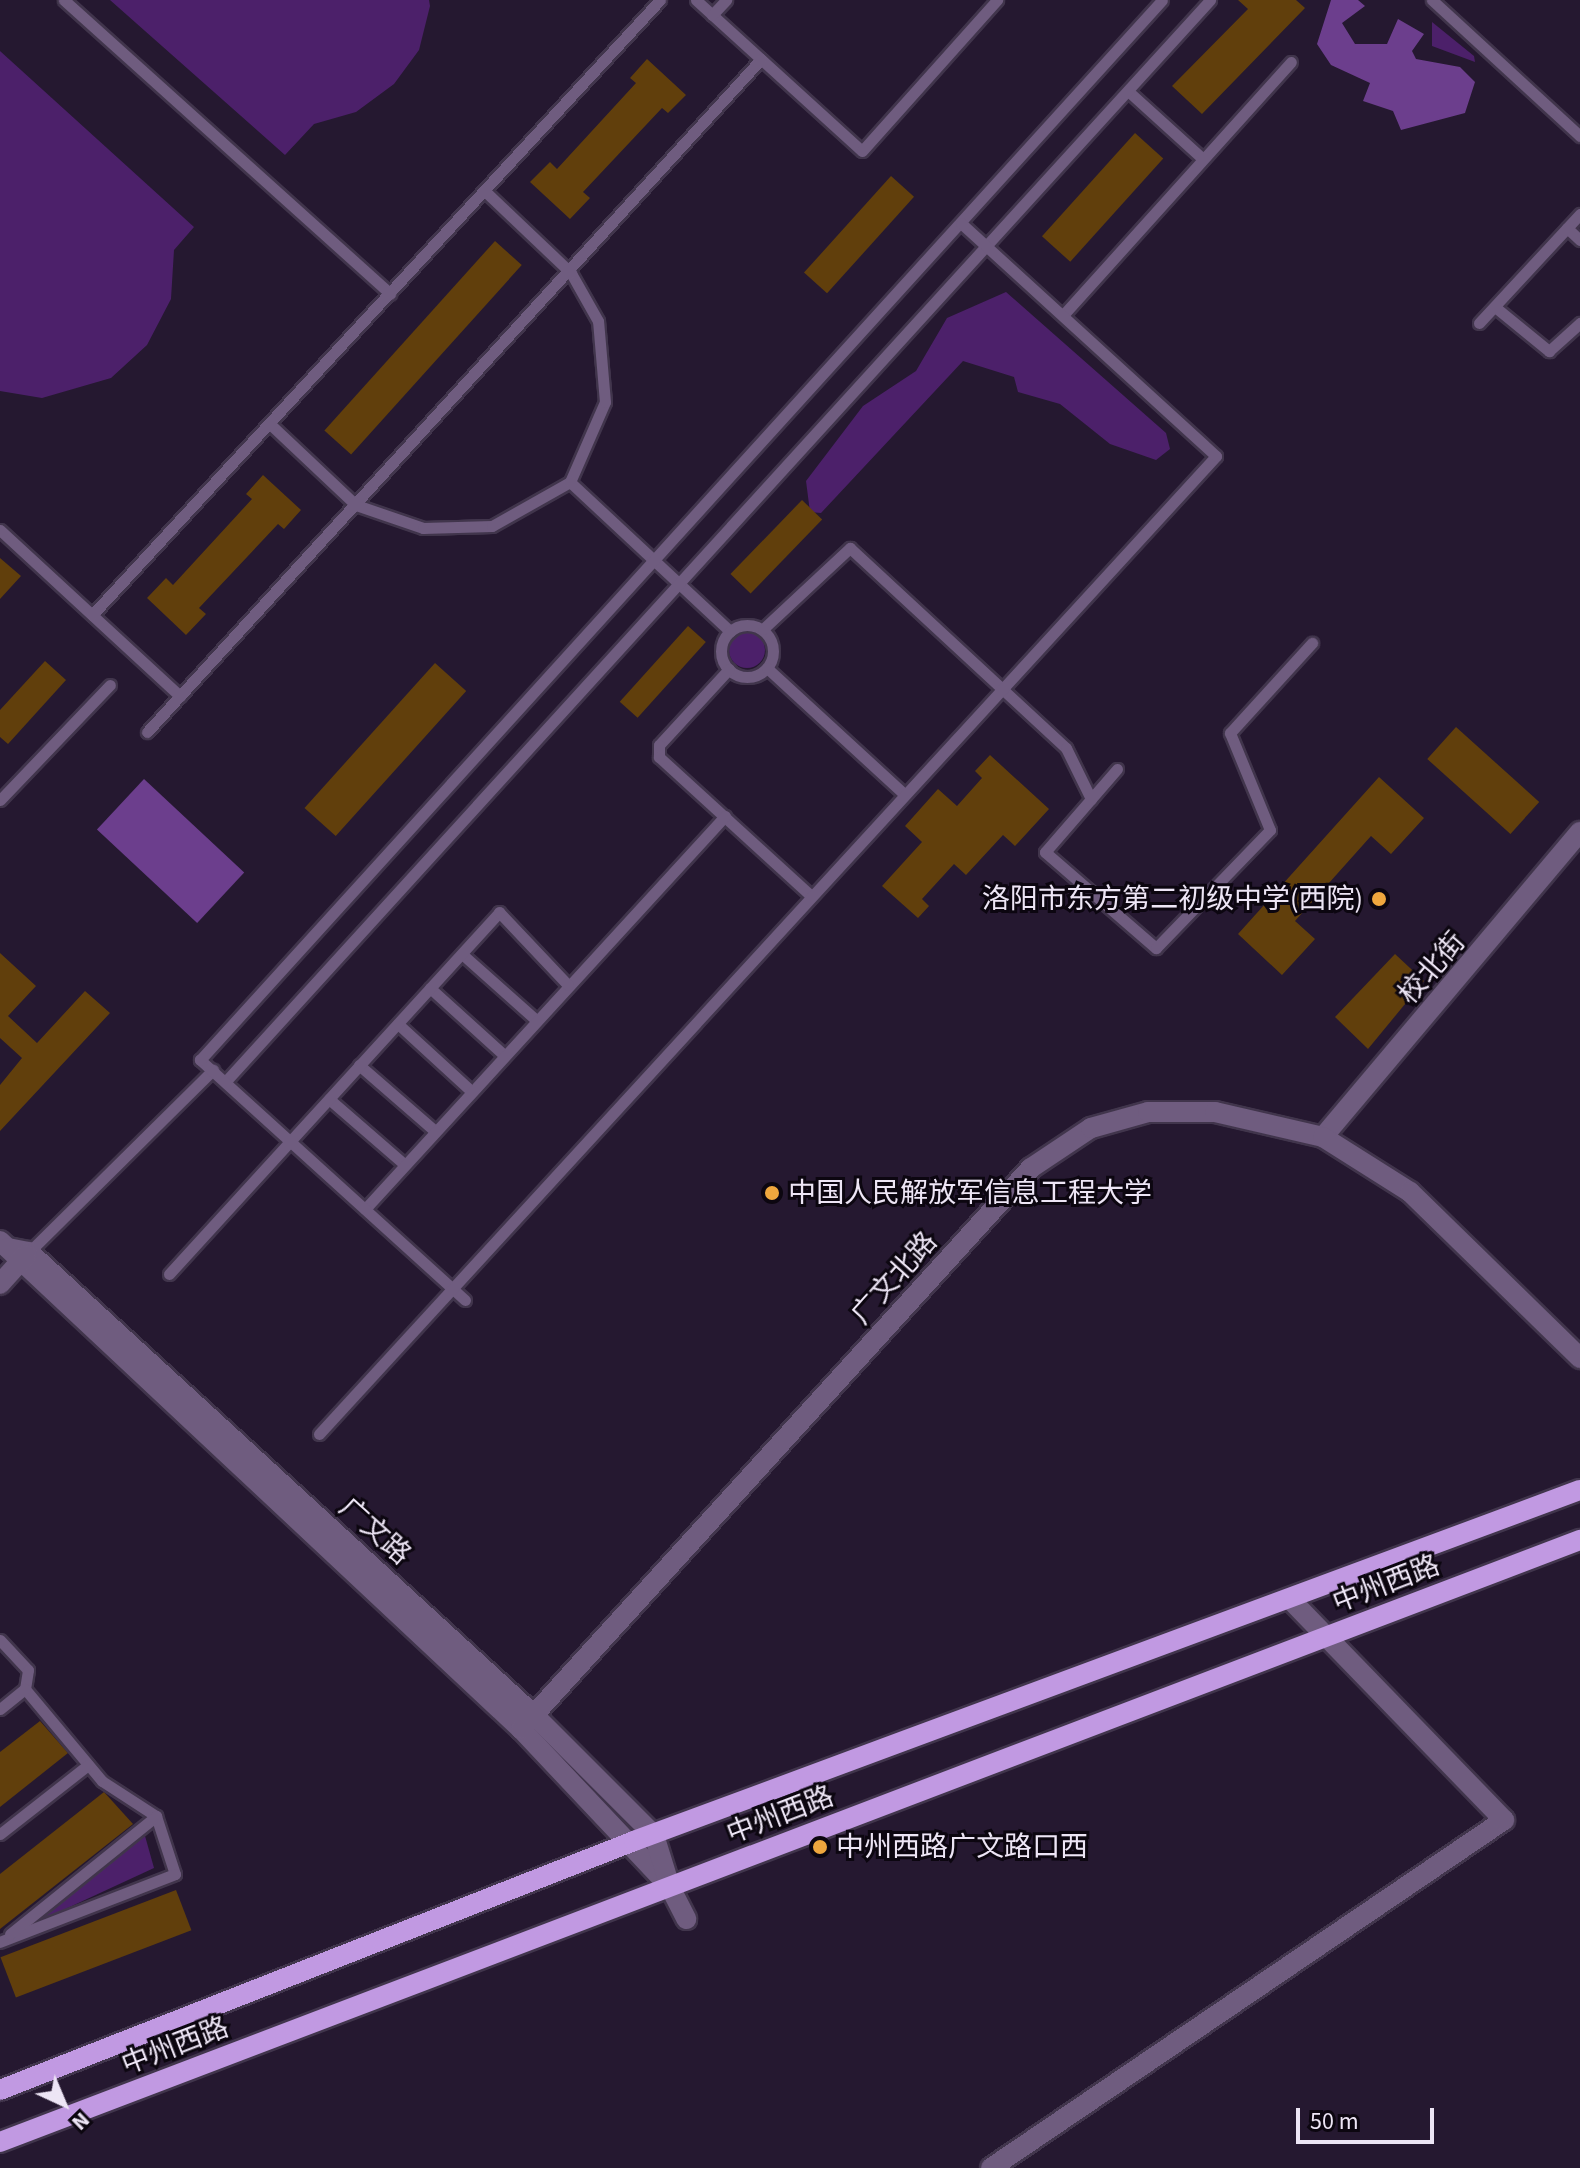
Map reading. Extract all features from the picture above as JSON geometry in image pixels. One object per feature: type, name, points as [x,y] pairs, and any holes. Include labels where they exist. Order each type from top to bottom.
[{"type":"main road","name":"中州西路","points":[[0,2090],[634,1841],[1292,1601],[1580,1490]]},
{"type":"main road","name":"中州西路","points":[[0,2142],[1580,1540]]},
{"type":"street","name":"校北街","points":[[1323,1137],[1580,832]]},
{"type":"street","name":"广文北路","points":[[528,1722],[1031,1168],[1091,1128],[1148,1112],[1258,1117],[1323,1137],[1410,1192],[1580,1358]]},
{"type":"street","points":[[0,1284],[11,1252]]},
{"type":"street","name":"广文路","points":[[11,1252],[654,1835],[670,1887],[686,1919]]},
{"type":"street","points":[[991,2168],[1504,1820],[1292,1601]]},
{"type":"street","name":"广文路","points":[[528,1722],[634,1841],[670,1887]]},
{"type":"lane","points":[[64,0],[390,294]]},
{"type":"lane","points":[[92,615],[660,0]]},
{"type":"lane","points":[[696,0],[862,151],[997,0]]},
{"type":"lane","points":[[712,15],[726,0]]},
{"type":"lane","points":[[465,1300],[200,1060],[1162,0]]},
{"type":"lane","points":[[226,1081],[1210,0]]},
{"type":"lane","points":[[1432,0],[1580,136]]},
{"type":"lane","points":[[147,732],[571,273],[761,59]]},
{"type":"lane","points":[[1064,314],[1291,62]]},
{"type":"lane","points":[[1128,91],[1203,159]]},
{"type":"lane","points":[[270,424],[356,505],[423,528],[466,529],[518,516],[570,482],[596,432],[606,371],[598,321],[571,273],[485,191]]},
{"type":"lane","points":[[1479,323],[1580,214]]},
{"type":"lane","points":[[319,1434],[450,1286],[1216,456],[961,223]]},
{"type":"lane","points":[[1567,228],[1580,240]]},
{"type":"lane","points":[[1495,307],[1549,351],[1580,323]]},
{"type":"lane","points":[[570,482],[730,631]]},
{"type":"lane","points":[[0,530],[180,696]]},
{"type":"lane","points":[[763,629],[850,548],[1078,762],[1091,799]]},
{"type":"lane","points":[[746,624],[763,629],[773,644],[767,668],[752,677],[729,669],[721,654],[730,631],[746,624]]},
{"type":"lane","points":[[1117,769],[1045,852],[1144,944],[1162,946],[1270,830],[1230,733],[1312,643]]},
{"type":"lane","points":[[767,668],[904,794]]},
{"type":"lane","points":[[729,669],[657,750],[811,896]]},
{"type":"lane","points":[[0,800],[110,685]]},
{"type":"lane","points":[[365,1209],[725,816]]},
{"type":"lane","points":[[169,1274],[499,912],[568,985]]},
{"type":"lane","points":[[462,954],[536,1020]]},
{"type":"lane","points":[[430,988],[504,1055]]},
{"type":"lane","points":[[398,1024],[471,1091]]},
{"type":"lane","points":[[359,1065],[435,1131]]},
{"type":"lane","points":[[11,1252],[213,1070]]},
{"type":"lane","points":[[329,1099],[404,1164]]},
{"type":"lane","points":[[0,1640],[28,1670],[25,1689],[0,1709]]},
{"type":"lane","points":[[0,1942],[175,1874],[156,1816],[88,1765],[25,1689]]},
{"type":"lane","points":[[0,1834],[88,1765]]},
{"type":"lane","points":[[0,1942],[156,1816]]},
{"type":"shaded area","points":[[110,0],[429,0],[430,6],[419,50],[394,84],[356,112],[314,124],[285,155]]},
{"type":"shaded area","points":[[1331,0],[1358,0],[1365,6],[1342,23],[1355,44],[1387,44],[1398,19],[1424,34],[1412,51],[1416,59],[1460,67],[1475,82],[1465,113],[1401,130],[1393,111],[1363,101],[1370,83],[1331,65],[1317,44]]},
{"type":"shaded area","points":[[1432,22],[1474,56],[1475,62],[1432,46]]},
{"type":"shaded area","points":[[0,51],[194,227],[174,250],[171,299],[147,345],[111,378],[42,398],[0,391]]},
{"type":"shaded area","points":[[1006,292],[1166,433],[1170,449],[1156,460],[1110,444],[1060,404],[1018,392],[1014,377],[963,361],[821,513],[810,512],[806,481],[863,406],[916,371],[947,318]]},
{"type":"shaded area","points":[[747,632],[760,637],[765,650],[760,663],[747,668],[734,663],[729,650],[734,637]]},
{"type":"shaded area","points":[[144,779],[244,872],[197,923],[97,829]]},
{"type":"shaded area","points":[[145,1836],[154,1868],[33,1924]]},
{"type":"building","points":[[1238,0],[1296,0],[1305,8],[1202,114],[1172,86],[1248,9]]},
{"type":"building","points":[[647,59],[686,95],[668,113],[662,108],[583,192],[590,198],[570,219],[530,182],[550,162],[557,169],[636,83],[630,78]]},
{"type":"building","points":[[1135,133],[1163,158],[1070,262],[1042,236]]},
{"type":"building","points":[[891,176],[914,197],[827,293],[804,273]]},
{"type":"building","points":[[495,241],[522,265],[351,455],[324,431]]},
{"type":"building","points":[[263,475],[301,510],[284,529],[278,524],[199,608],[206,614],[186,635],[147,598],[166,578],[173,585],[252,499],[246,494]]},
{"type":"building","points":[[802,500],[822,519],[751,594],[730,574]]},
{"type":"building","points":[[0,558],[21,576],[0,599]]},
{"type":"building","points":[[688,626],[706,642],[638,718],[620,702]]},
{"type":"building","points":[[45,661],[66,680],[8,744],[0,737],[0,710]]},
{"type":"building","points":[[435,663],[466,691],[336,836],[305,808]]},
{"type":"building","points":[[1456,727],[1539,802],[1510,834],[1427,759]]},
{"type":"building","points":[[990,755],[1049,809],[1015,846],[1003,835],[966,875],[954,864],[922,899],[929,906],[918,918],[882,886],[922,842],[905,826],[938,789],[957,806],[982,778],[975,771]]},
{"type":"building","points":[[1379,777],[1424,818],[1391,854],[1371,836],[1295,921],[1315,939],[1282,975],[1238,934]]},
{"type":"building","points":[[0,953],[36,986],[8,1016],[37,1043],[85,991],[110,1013],[0,1131],[0,1085],[22,1058],[0,1038]]},
{"type":"building","points":[[1395,954],[1424,981],[1368,1049],[1335,1017]]},
{"type":"building","points":[[40,1721],[68,1753],[0,1807],[0,1752]]},
{"type":"building","points":[[104,1792],[133,1824],[0,1929],[0,1874]]},
{"type":"building","points":[[176,1890],[191,1930],[16,1998],[0,1957]]},
{"type":"place","name":"洛阳市东方第二初级中学(西院)","points":[[1379,899]]},
{"type":"place","name":"中国人民解放军信息工程大学","points":[[772,1193]]},
{"type":"place","name":"中州西路广文路口西","points":[[820,1847]]}]
